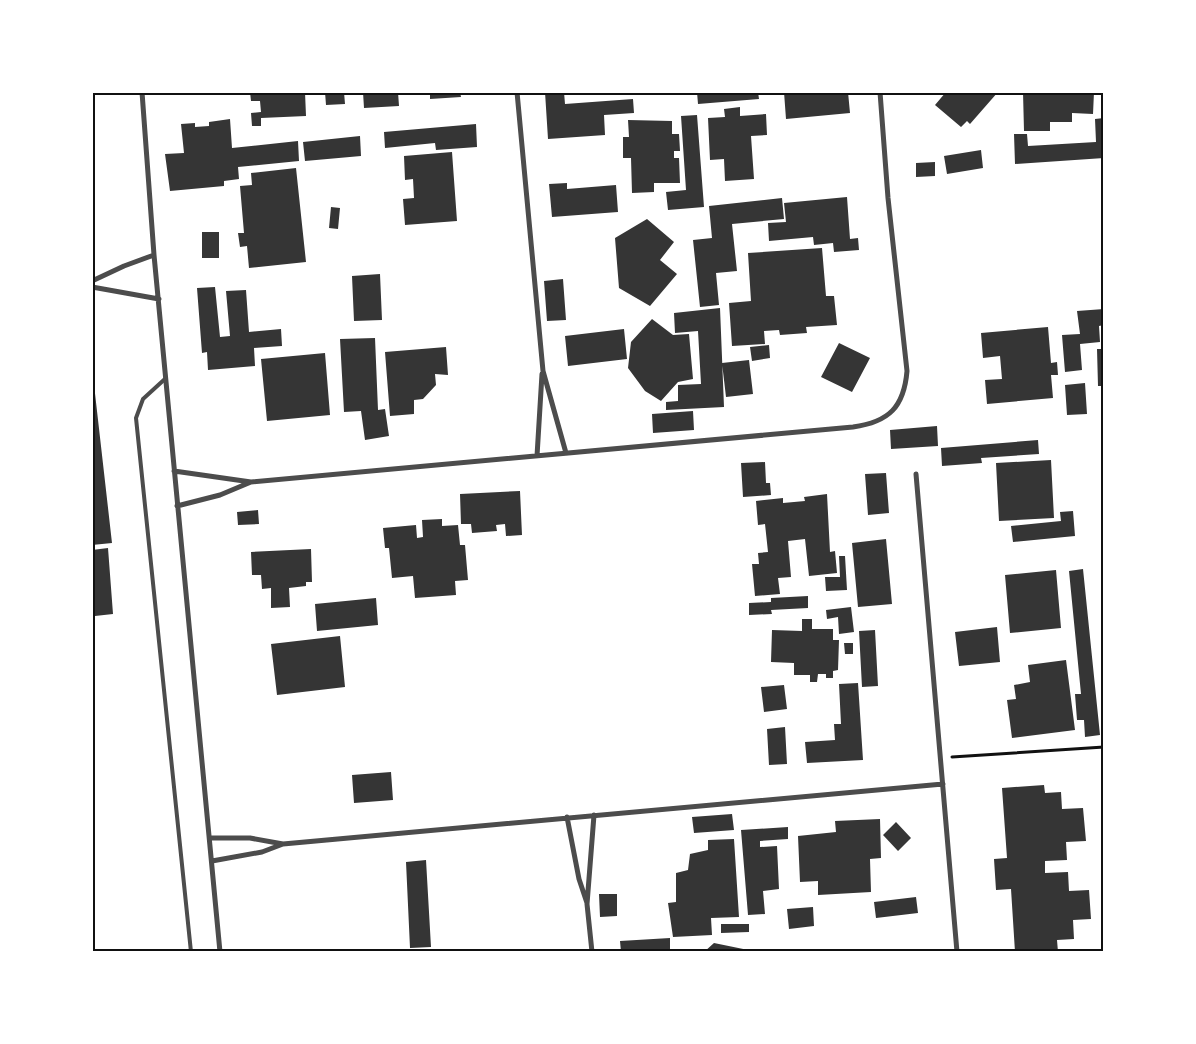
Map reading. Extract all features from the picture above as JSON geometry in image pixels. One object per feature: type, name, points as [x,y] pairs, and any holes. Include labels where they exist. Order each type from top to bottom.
[{"type":"street","points":[[142,92],[154,255],[220,952]]},
{"type":"street","points":[[517,92],[543,371],[566,454]]},
{"type":"street","points":[[174,471],[251,482],[868,425],[882,420],[894,411],[906,384],[907,370],[888,198],[880,92]]},
{"type":"street","points":[[92,281],[154,255]]},
{"type":"street","points":[[92,288],[158,298]]},
{"type":"street","points":[[537,456],[538,407],[543,371]]},
{"type":"street","points":[[916,474],[957,952]]},
{"type":"street","points":[[177,506],[220,495],[251,482]]},
{"type":"street","points":[[212,861],[262,852],[283,844],[942,784]]},
{"type":"street","points":[[592,952],[587,904],[594,816]]},
{"type":"street","points":[[567,817],[579,879],[587,904]]},
{"type":"street","points":[[210,838],[250,838],[283,844]]},
{"type":"lane","points":[[166,378],[143,398],[136,418],[191,952]]},
{"type":"path","points":[[940,758],[1104,747]]},
{"type":"building","points":[[250,92],[305,92],[306,116],[261,118],[261,126],[252,126],[251,113],[261,112],[260,101],[251,101]]},
{"type":"building","points":[[325,92],[344,92],[345,104],[326,105]]},
{"type":"building","points":[[363,92],[398,92],[399,106],[364,108]]},
{"type":"building","points":[[430,92],[460,92],[461,97],[430,99]]},
{"type":"building","points":[[545,92],[564,92],[565,104],[633,99],[634,113],[604,115],[605,135],[548,139]]},
{"type":"building","points":[[697,92],[758,92],[759,99],[698,104]]},
{"type":"building","points":[[784,92],[848,92],[850,113],[786,119]]},
{"type":"building","points":[[946,92],[998,92],[970,124],[967,121],[961,127],[935,105]]},
{"type":"building","points":[[1023,92],[1094,92],[1093,114],[1072,113],[1072,122],[1050,122],[1050,131],[1024,131]]},
{"type":"building","points":[[740,107],[740,116],[766,114],[767,135],[751,136],[754,179],[725,181],[724,159],[710,160],[708,118],[725,117],[724,109]]},
{"type":"building","points":[[697,115],[704,207],[668,210],[666,192],[686,190],[681,116]]},
{"type":"building","points":[[1104,118],[1104,158],[1015,164],[1014,134],[1027,134],[1028,146],[1096,142],[1095,119]]},
{"type":"building","points":[[230,119],[232,148],[298,141],[299,161],[238,167],[239,179],[224,181],[224,186],[170,191],[165,154],[184,153],[181,124],[195,123],[195,127],[209,126],[209,122]]},
{"type":"building","points":[[628,120],[672,121],[672,134],[679,134],[680,151],[674,151],[674,158],[679,158],[680,183],[654,183],[654,192],[632,193],[631,158],[623,158],[623,137],[629,137]]},
{"type":"building","points":[[476,124],[477,147],[436,150],[435,143],[385,148],[384,132]]},
{"type":"building","points":[[360,136],[361,156],[305,161],[303,142]]},
{"type":"building","points":[[981,150],[983,168],[947,174],[944,156]]},
{"type":"building","points":[[452,152],[457,221],[405,225],[403,199],[414,198],[413,179],[405,180],[404,156]]},
{"type":"building","points":[[935,162],[935,176],[916,177],[916,163]]},
{"type":"building","points":[[296,168],[306,262],[249,268],[247,246],[240,247],[238,233],[244,233],[240,186],[252,185],[251,173]]},
{"type":"building","points":[[567,183],[567,189],[616,185],[618,212],[552,217],[549,184]]},
{"type":"building","points":[[847,197],[850,239],[858,238],[859,250],[834,252],[833,243],[814,245],[813,237],[769,241],[768,223],[786,222],[784,203]]},
{"type":"building","points":[[782,198],[784,219],[732,224],[737,271],[716,273],[719,305],[700,307],[693,240],[712,238],[709,206]]},
{"type":"building","points":[[331,207],[340,208],[338,229],[329,228]]},
{"type":"building","points":[[647,219],[674,242],[660,260],[677,274],[650,306],[619,288],[615,238]]},
{"type":"building","points":[[202,232],[219,232],[219,258],[202,258]]},
{"type":"building","points":[[822,248],[826,296],[834,296],[837,325],[806,327],[807,333],[780,335],[779,330],[764,331],[765,344],[732,346],[729,303],[751,301],[748,253]]},
{"type":"building","points":[[380,274],[382,320],[354,321],[352,276]]},
{"type":"building","points":[[563,279],[566,320],[547,321],[544,281]]},
{"type":"building","points":[[215,287],[220,337],[230,336],[226,291],[246,290],[249,332],[281,329],[282,346],[254,348],[255,366],[208,370],[207,352],[202,353],[197,288]]},
{"type":"building","points":[[720,308],[724,407],[666,410],[666,402],[678,401],[678,385],[701,384],[698,331],[675,333],[674,313]]},
{"type":"building","points":[[1104,309],[1104,325],[1099,326],[1100,342],[1080,344],[1082,370],[1065,372],[1062,335],[1080,334],[1077,311]]},
{"type":"building","points":[[652,319],[673,335],[689,334],[693,379],[678,382],[661,401],[645,391],[628,368],[631,342]]},
{"type":"building","points":[[1048,327],[1051,363],[1057,362],[1058,375],[1051,375],[1053,398],[987,404],[985,380],[1002,379],[1000,356],[983,358],[981,333]]},
{"type":"building","points":[[624,329],[627,359],[568,366],[565,336]]},
{"type":"building","points":[[375,338],[378,410],[385,409],[389,436],[365,440],[361,411],[344,412],[340,339]]},
{"type":"building","points":[[839,343],[870,358],[852,392],[821,377]]},
{"type":"building","points":[[769,345],[770,358],[752,361],[750,347]]},
{"type":"building","points":[[446,347],[448,375],[435,374],[436,385],[423,399],[414,400],[414,414],[390,416],[385,352]]},
{"type":"building","points":[[1097,349],[1104,349],[1104,386],[1098,386]]},
{"type":"building","points":[[325,353],[330,415],[267,421],[261,359]]},
{"type":"building","points":[[749,360],[753,394],[726,397],[722,363]]},
{"type":"building","points":[[92,367],[112,543],[92,545]]},
{"type":"building","points":[[1085,383],[1087,414],[1067,415],[1065,385]]},
{"type":"building","points":[[693,411],[694,430],[653,433],[652,414]]},
{"type":"building","points":[[937,426],[938,446],[891,449],[890,430]]},
{"type":"building","points":[[1038,440],[1039,454],[981,458],[982,463],[942,466],[941,448]]},
{"type":"building","points":[[1051,460],[1054,518],[999,521],[996,463]]},
{"type":"building","points":[[765,462],[766,483],[770,483],[771,495],[743,497],[741,463]]},
{"type":"building","points":[[886,473],[889,513],[868,515],[865,474]]},
{"type":"building","points":[[520,491],[522,535],[506,536],[505,524],[496,525],[497,531],[472,533],[471,524],[461,524],[460,494]]},
{"type":"building","points":[[827,494],[830,552],[835,551],[837,573],[809,576],[805,539],[788,541],[791,577],[778,578],[780,594],[755,596],[752,564],[759,564],[758,553],[768,552],[765,524],[758,525],[756,501],[783,498],[783,503],[805,501],[804,497]]},
{"type":"building","points":[[258,510],[259,524],[238,525],[237,512]]},
{"type":"building","points":[[1073,511],[1075,536],[1013,542],[1011,526],[1061,521],[1060,512]]},
{"type":"building","points":[[442,519],[442,526],[458,525],[460,545],[465,545],[468,580],[455,581],[456,595],[415,598],[413,576],[392,578],[389,548],[385,548],[383,528],[416,525],[417,538],[423,537],[422,520]]},
{"type":"building","points":[[886,539],[892,604],[858,607],[852,543]]},
{"type":"building","points":[[108,548],[113,614],[95,616],[92,550]]},
{"type":"building","points":[[311,549],[312,582],[306,582],[306,586],[289,588],[290,607],[271,608],[271,588],[262,589],[261,575],[252,575],[251,552]]},
{"type":"building","points":[[839,556],[845,556],[847,590],[826,591],[825,577],[840,577]]},
{"type":"building","points":[[1083,569],[1100,735],[1085,737],[1084,720],[1077,720],[1075,694],[1081,694],[1069,571]]},
{"type":"building","points":[[1056,570],[1061,628],[1010,633],[1005,575]]},
{"type":"building","points":[[808,596],[808,608],[771,610],[772,614],[749,615],[749,603],[771,602],[771,598]]},
{"type":"building","points":[[376,598],[378,625],[317,631],[315,604]]},
{"type":"building","points":[[851,607],[854,632],[839,634],[838,617],[827,619],[826,610]]},
{"type":"building","points":[[802,619],[812,619],[812,629],[833,629],[833,640],[839,640],[838,670],[833,671],[833,678],[826,678],[826,674],[818,674],[817,682],[810,682],[810,675],[794,675],[794,663],[771,662],[772,630],[802,631]]},
{"type":"building","points":[[997,627],[1000,662],[959,666],[955,632]]},
{"type":"building","points":[[875,630],[878,686],[862,687],[859,631]]},
{"type":"building","points":[[340,636],[345,687],[277,695],[271,644]]},
{"type":"building","points":[[844,643],[853,643],[853,654],[845,654]]},
{"type":"building","points":[[1066,660],[1075,730],[1012,738],[1007,700],[1016,699],[1014,685],[1030,682],[1028,665]]},
{"type":"building","points":[[858,683],[863,760],[807,763],[805,742],[835,740],[834,724],[841,724],[839,684]]},
{"type":"building","points":[[784,685],[787,709],[764,712],[761,687]]},
{"type":"building","points":[[785,727],[787,764],[769,765],[767,729]]},
{"type":"building","points":[[391,772],[393,800],[354,803],[352,775]]},
{"type":"building","points":[[1044,785],[1045,793],[1061,792],[1062,809],[1083,808],[1086,841],[1066,842],[1067,860],[1045,861],[1045,873],[1068,872],[1069,891],[1089,890],[1091,919],[1073,920],[1074,939],[1057,940],[1058,952],[1015,952],[1011,889],[996,890],[994,859],[1007,858],[1002,788]]},
{"type":"building","points":[[732,814],[734,830],[694,833],[692,817]]},
{"type":"building","points":[[880,819],[881,858],[870,859],[871,892],[818,895],[818,881],[800,882],[798,836],[836,832],[835,821]]},
{"type":"building","points":[[896,822],[911,838],[898,851],[883,835]]},
{"type":"building","points":[[788,827],[788,839],[760,841],[760,847],[777,846],[779,889],[763,891],[765,914],[748,915],[741,830]]},
{"type":"building","points":[[734,839],[739,917],[711,918],[712,935],[673,937],[668,903],[676,902],[676,873],[688,870],[690,854],[708,850],[708,840]]},
{"type":"building","points":[[426,860],[431,947],[410,948],[406,862]]},
{"type":"building","points":[[599,894],[617,894],[617,916],[600,917]]},
{"type":"building","points":[[916,897],[918,913],[876,918],[874,902]]},
{"type":"building","points":[[813,907],[814,926],[789,929],[787,909]]},
{"type":"building","points":[[721,924],[749,924],[749,932],[721,933]]},
{"type":"building","points":[[670,938],[670,952],[621,952],[620,941]]},
{"type":"building","points":[[714,943],[753,951],[753,952],[704,952]]}]
